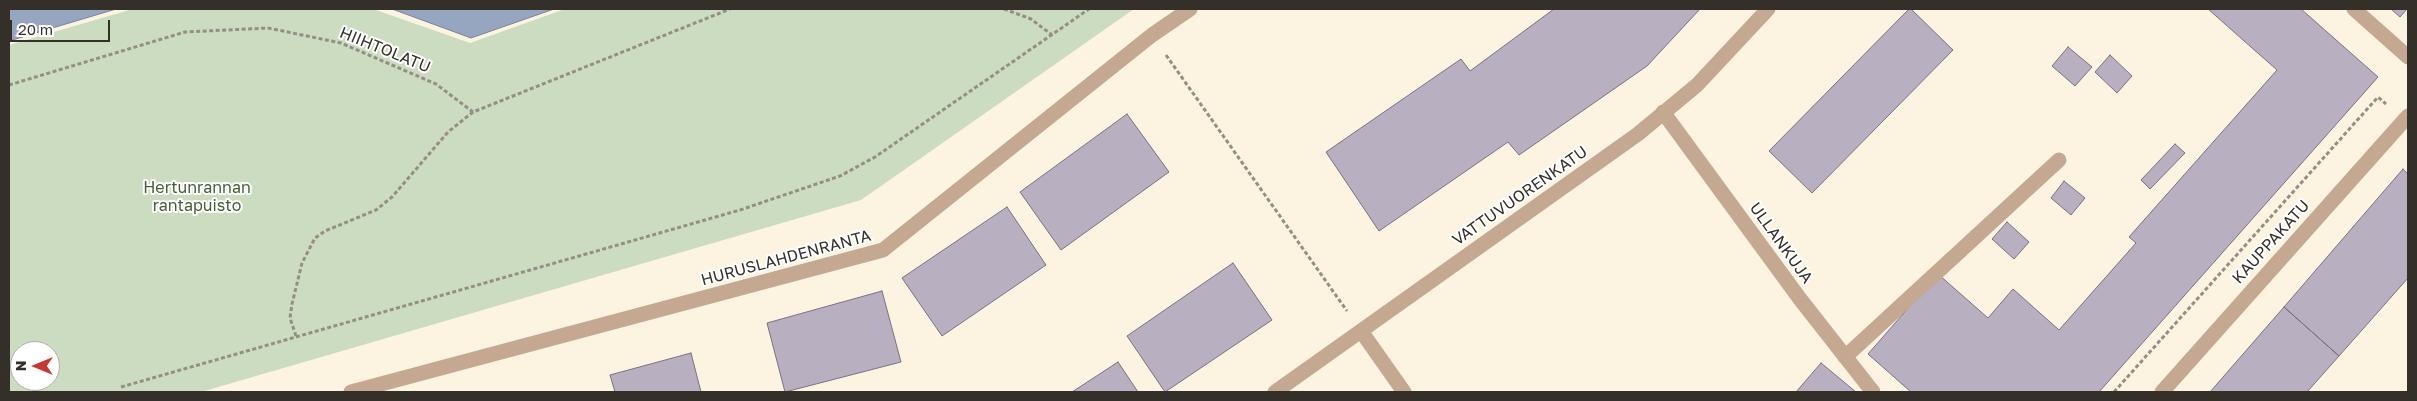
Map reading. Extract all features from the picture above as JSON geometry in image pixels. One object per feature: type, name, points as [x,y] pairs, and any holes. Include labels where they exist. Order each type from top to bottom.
[{"type":"street","name":"HURUSLAHDENRANTA","points":[[351,392],[883,250],[1152,35],[1190,9]]},
{"type":"street","name":"VATTUVUORENKATU","points":[[1275,392],[1638,134],[1697,85],[1768,9]]},
{"type":"street","points":[[2354,9],[2408,57]]},
{"type":"street","name":"ULLANKUJA","points":[[1663,112],[1873,392]]},
{"type":"street","name":"KAUPPAKATU","points":[[2162,392],[2406,118]]},
{"type":"street","points":[[1846,357],[2059,160]]},
{"type":"street","points":[[1355,335],[1404,392]]},
{"type":"path","points":[[296,336],[290,318],[292,304],[304,257],[315,238],[325,231],[376,210],[392,197],[448,132],[473,112],[730,9]]},
{"type":"path","points":[[1004,9],[1031,19],[1052,35]]},
{"type":"path","points":[[121,387],[740,210],[840,176],[875,157],[1089,9]]},
{"type":"path","name":"HIIHTOLATU","points":[[9,85],[185,32],[268,28],[341,43],[436,84],[473,112]]},
{"type":"path","points":[[1152,35],[1348,312],[1355,335]]},
{"type":"path","points":[[2114,392],[2378,97],[2406,118]]},
{"type":"green space","name":"Hertunrannan rantapuisto","points":[[133,9],[373,9],[470,43],[565,9],[1134,9],[861,200],[201,392],[9,392],[9,45]]},
{"type":"water","points":[[9,9],[116,9],[9,41]]},
{"type":"water","points":[[392,9],[554,9],[471,38]]},
{"type":"building","points":[[1554,9],[1700,9],[1647,66],[1519,155],[1508,142],[1379,231],[1326,152],[1461,59],[1470,71]]},
{"type":"building","points":[[1909,9],[1953,50],[1812,193],[1769,151]]},
{"type":"building","points":[[2208,9],[2301,9],[2378,77],[2099,392],[1911,392],[1868,354],[1938,274],[1988,318],[2013,289],[2059,330],[2136,243],[2129,237],[2277,70]]},
{"type":"building","points":[[2391,9],[2407,9],[2400,17]]},
{"type":"building","points":[[2068,47],[2092,67],[2075,86],[2052,66]]},
{"type":"building","points":[[2110,55],[2132,76],[2117,93],[2095,72]]},
{"type":"building","points":[[1127,114],[1169,172],[1061,250],[1020,192]]},
{"type":"building","points":[[2175,144],[2185,153],[2150,189],[2141,180]]},
{"type":"building","points":[[2403,169],[2408,174],[2408,278],[2339,356],[2284,307]]},
{"type":"building","points":[[2064,181],[2085,198],[2071,215],[2051,198]]},
{"type":"building","points":[[1007,207],[1046,265],[942,336],[902,278]]},
{"type":"building","points":[[2007,222],[2029,242],[2014,259],[1992,239]]},
{"type":"building","points":[[1233,263],[1272,320],[1165,392],[1127,336]]},
{"type":"building","points":[[882,291],[901,362],[785,392],[767,323]]},
{"type":"building","points":[[2284,307],[2339,356],[2307,392],[2210,392]]},
{"type":"building","points":[[691,353],[701,392],[615,392],[610,375]]},
{"type":"building","points":[[1118,362],[1138,392],[1072,392]]},
{"type":"building","points":[[1821,363],[1856,392],[1796,392]]}]
